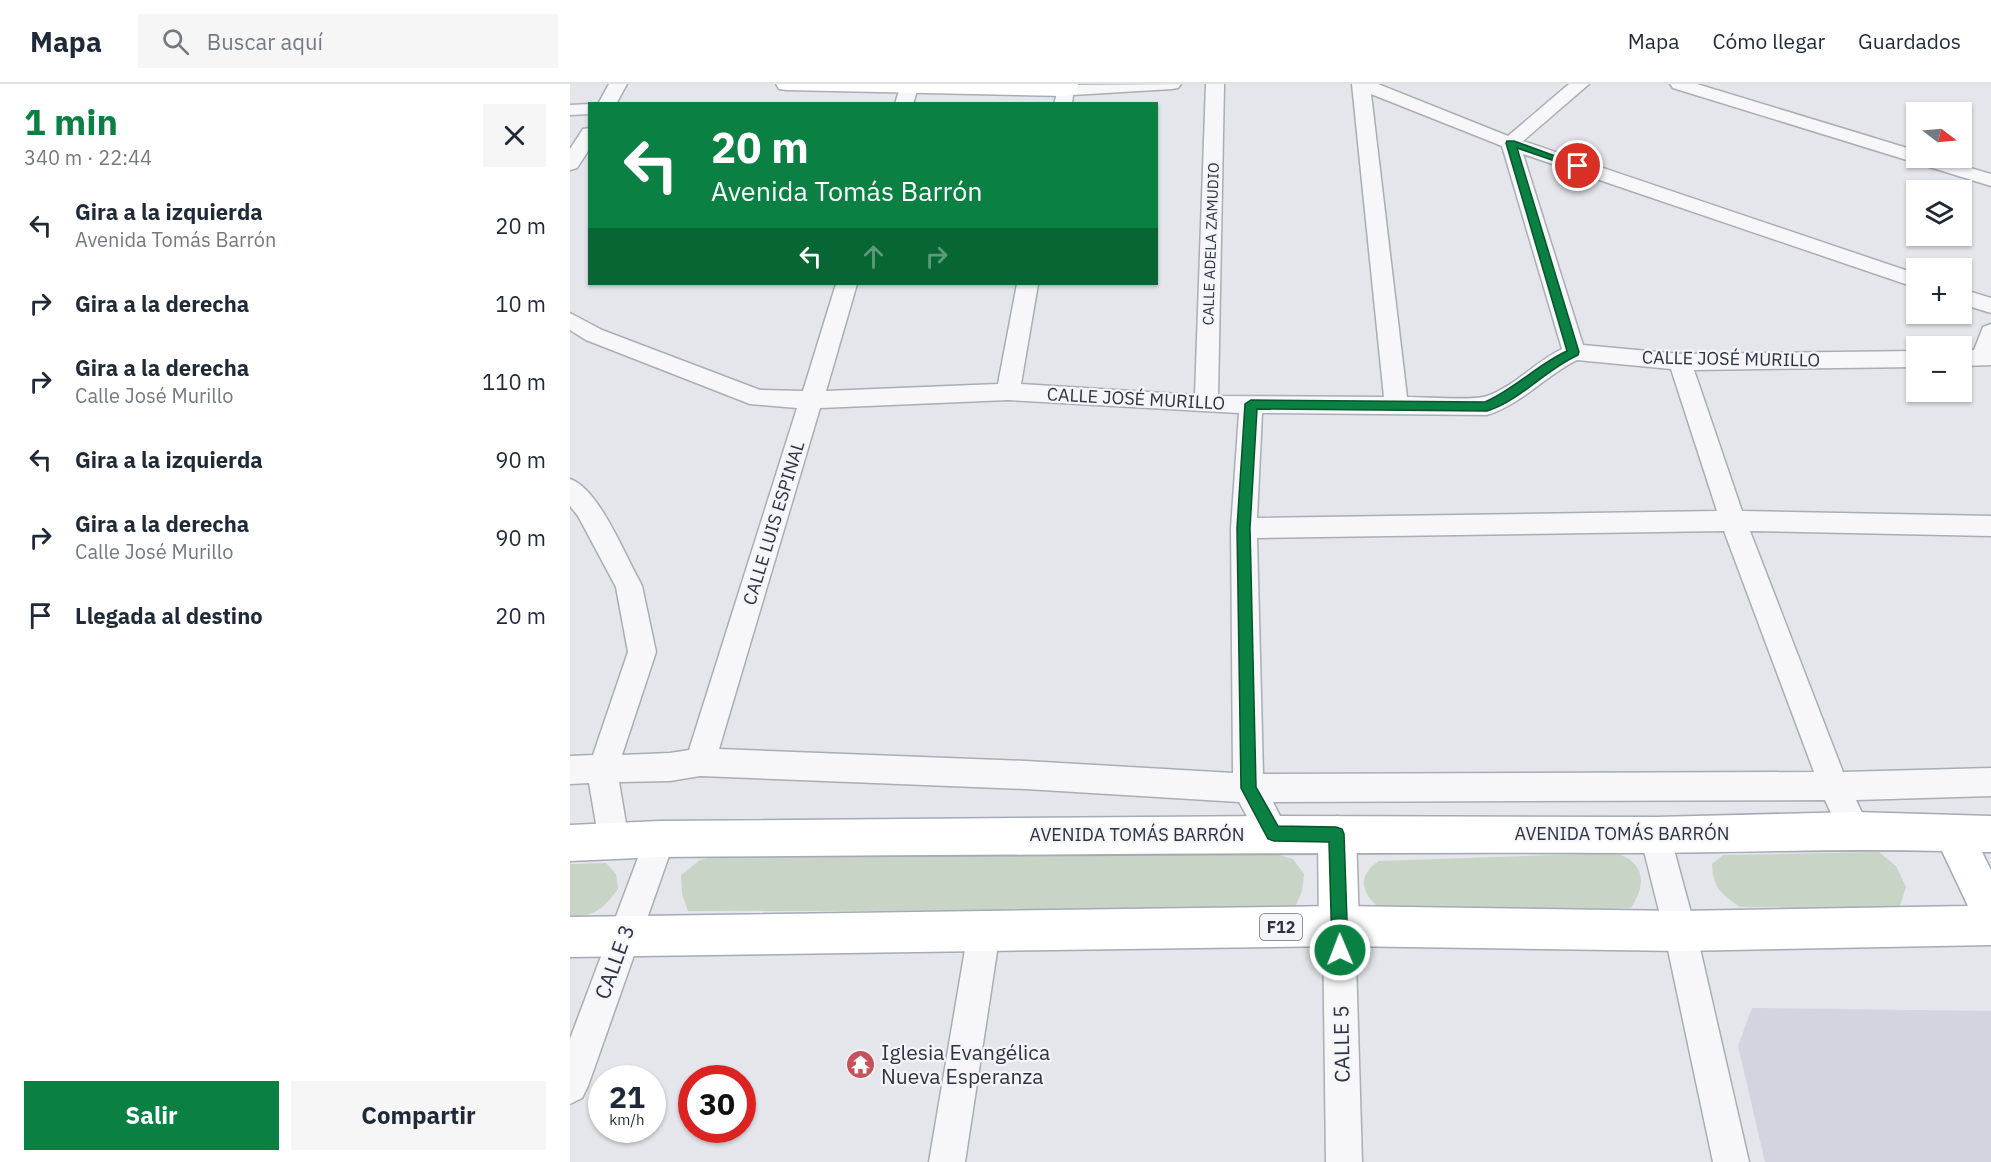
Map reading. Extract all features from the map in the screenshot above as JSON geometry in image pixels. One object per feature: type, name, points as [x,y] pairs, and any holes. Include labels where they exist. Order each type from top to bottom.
[{"type":"main road","points":[[787,84],[907,91],[1065,92]]},
{"type":"main road","name":"AVENIDA TOMÁS BARRÓN","points":[[570,843],[660,839],[1274,834],[1655,835],[1855,830],[1991,834]]},
{"type":"main road","points":[[1336,834],[1339,926]]},
{"type":"main road","points":[[1953,834],[1991,912]]},
{"type":"main road","name":"F12","points":[[570,937],[1339,926],[1680,931],[1991,925]]},
{"type":"street","points":[[608,102],[618,84]]},
{"type":"street","points":[[1065,92],[1172,84]]},
{"type":"street","name":"CALLE ADELA ZAMUDIO","points":[[1206,404],[1215,84]]},
{"type":"street","points":[[1396,404],[1362,84],[1510,143],[1906,277]]},
{"type":"street","points":[[1510,143],[1580,84]]},
{"type":"street","points":[[1679,84],[1906,155]]},
{"type":"street","points":[[570,110],[588,109]]},
{"type":"street","points":[[570,164],[588,136]]},
{"type":"street","points":[[1510,143],[1574,352]]},
{"type":"street","points":[[1951,168],[1991,180]]},
{"type":"street","name":"CALLE LUIS ESPINAL","points":[[700,762],[847,285]]},
{"type":"street","points":[[1008,392],[1029,285]]},
{"type":"street","points":[[1972,299],[1991,306]]},
{"type":"street","name":"CALLE JOSÉ MURILLO","points":[[570,320],[605,340],[758,398],[811,400],[1008,392],[1206,404],[1487,406],[1507,397],[1554,362],[1574,352],[1680,362],[1906,359]]},
{"type":"street","points":[[1979,358],[1991,332]]},
{"type":"street","points":[[1680,362],[1733,521],[1834,786],[1855,830]]},
{"type":"street","points":[[1251,404],[1244,528],[1248,788],[1274,834]]},
{"type":"street","points":[[570,489],[587,509],[629,586],[642,652],[602,771],[614,841]]},
{"type":"street","points":[[1244,528],[1733,521],[1991,526]]},
{"type":"street","points":[[570,770],[602,771],[670,767],[700,762],[1026,775],[1248,788],[1834,786],[1991,782]]},
{"type":"street","points":[[1655,835],[1680,931],[1731,1162]]},
{"type":"street","name":"CALLE 3","points":[[570,1086],[660,839]]},
{"type":"street","name":"CALLE 5","points":[[1339,926],[1344,1162]]},
{"type":"street","points":[[947,1162],[984,932]]},
{"type":"shaded area","points":[[1752,1008],[1991,1011],[1991,1162],[1765,1162],[1738,1046]]},
{"type":"green space","points":[[1879,852],[1896,866],[1906,887],[1899,909],[1740,907],[1719,890],[1714,879],[1712,864],[1723,855]]},
{"type":"green space","points":[[1615,853],[1632,862],[1640,875],[1639,891],[1631,908],[1496,912],[1381,909],[1369,897],[1364,885],[1367,873],[1379,861]]},
{"type":"green space","points":[[1279,855],[1293,859],[1304,874],[1302,891],[1296,905],[1284,910],[688,911],[682,894],[681,875],[700,860],[716,856]]},
{"type":"green space","points":[[606,863],[616,874],[618,889],[593,913],[570,917],[570,864]]},
{"type":"place","name":"Iglesia Evangélica Nueva Esperanza","points":[[860,1065]]},
{"type":"route","points":[[1340,950],[1336,834],[1274,834],[1248,788],[1244,528],[1251,404],[1487,406],[1507,397],[1554,362],[1574,352],[1510,143],[1578,166]]}]
